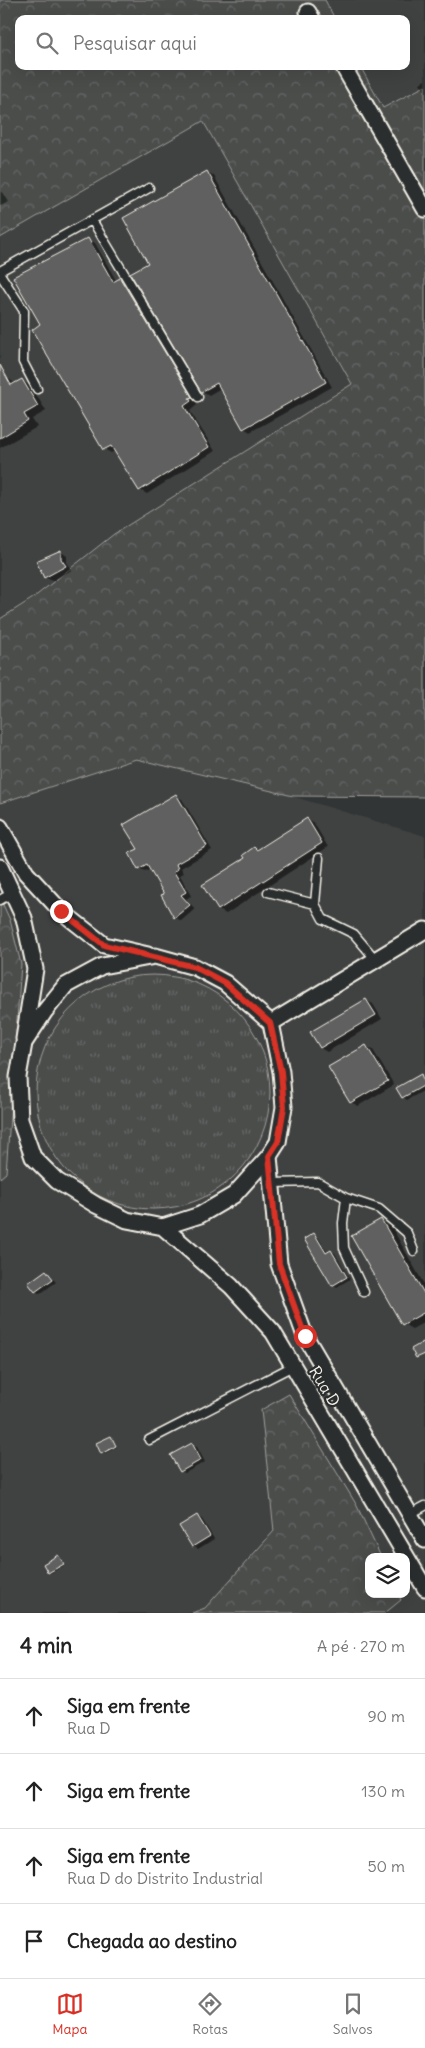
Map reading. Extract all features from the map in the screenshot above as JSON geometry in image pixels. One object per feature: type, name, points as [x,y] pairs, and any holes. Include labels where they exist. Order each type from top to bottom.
[{"type":"street","points":[[345,70],[425,209]]},
{"type":"street","points":[[0,827],[26,873],[61,911],[104,945],[195,967],[225,983],[270,1023],[281,1072],[284,1107],[278,1142],[269,1156],[234,1195],[200,1215],[163,1227],[127,1220],[96,1205],[56,1181],[32,1157],[20,1120],[18,1077],[34,969],[24,918],[6,896],[0,867]]},
{"type":"street","points":[[270,1023],[425,930]]},
{"type":"street","points":[[24,1043],[44,1012],[65,986],[102,966],[155,956]]},
{"type":"street","name":"Rua D","points":[[269,1156],[279,1264],[305,1336],[423,1537]]},
{"type":"street","name":"Rua D","points":[[163,1227],[232,1286],[273,1332],[425,1588]]},
{"type":"street","points":[[400,1546],[423,1537]]},
{"type":"lane","points":[[38,389],[23,362],[24,311],[0,273],[149,188]]},
{"type":"lane","points":[[92,220],[198,397]]},
{"type":"lane","points":[[319,858],[315,904],[323,919],[354,934],[376,960]]},
{"type":"lane","points":[[268,892],[315,904]]},
{"type":"lane","points":[[272,1184],[318,1182],[346,1198],[378,1209],[407,1233],[414,1251]]},
{"type":"lane","points":[[346,1198],[343,1223],[344,1248],[364,1292]]},
{"type":"lane","points":[[149,1440],[293,1366]]},
{"type":"lane","points":[[410,1514],[425,1506]]},
{"type":"shaded area","points":[[325,0],[425,0],[425,86],[383,108],[362,70],[410,70],[410,15],[333,15]]},
{"type":"shaded area","points":[[203,121],[352,384],[0,619],[0,238]]},
{"type":"shaded area","points":[[136,759],[185,764],[425,836],[425,1613],[0,1613],[0,803]]},
{"type":"green space","points":[[0,0],[325,0],[333,15],[15,15],[15,70],[362,70],[383,108],[425,86],[425,797],[293,796],[136,759],[0,803],[0,619],[33,598],[114,534],[352,384],[203,121],[0,238]]},
{"type":"green space","points":[[0,898],[10,920],[21,964],[6,1173],[0,1178]]},
{"type":"green space","points":[[142,975],[164,975],[198,984],[218,995],[236,1009],[250,1027],[261,1047],[268,1069],[270,1092],[268,1115],[261,1137],[250,1157],[236,1175],[208,1195],[187,1204],[164,1209],[142,1209],[119,1204],[98,1195],[79,1183],[62,1166],[50,1147],[41,1126],[36,1103],[36,1081],[41,1058],[50,1037],[62,1018],[79,1001],[98,989],[119,980]]},
{"type":"green space","points":[[289,1394],[356,1504],[379,1553],[365,1553],[365,1598],[400,1598],[401,1600],[385,1613],[192,1613],[205,1608],[274,1531],[261,1410]]},
{"type":"building","points":[[207,171],[326,382],[243,429],[217,383],[201,392],[130,273],[148,263],[123,218]]},
{"type":"building","points":[[88,238],[113,282],[120,278],[192,397],[189,398],[191,401],[184,406],[209,447],[139,491],[111,446],[103,450],[32,330],[40,324],[13,277]]},
{"type":"building","points":[[0,365],[11,385],[22,379],[38,406],[24,414],[28,421],[0,438]]},
{"type":"building","points":[[61,550],[61,559],[66,566],[44,578],[36,561]]},
{"type":"building","points":[[176,794],[207,846],[176,864],[178,869],[174,872],[186,892],[181,895],[190,905],[174,918],[161,895],[164,894],[147,865],[138,870],[129,853],[138,849],[123,825]]},
{"type":"building","points":[[307,818],[322,843],[218,910],[202,885],[245,858],[243,855],[254,847],[257,850]]},
{"type":"building","points":[[366,999],[376,1015],[320,1048],[310,1032]]},
{"type":"building","points":[[366,1045],[388,1081],[350,1103],[328,1067]]},
{"type":"building","points":[[421,1074],[425,1085],[402,1098],[396,1088]]},
{"type":"building","points":[[381,1219],[425,1295],[425,1312],[402,1325],[351,1236]]},
{"type":"building","points":[[314,1233],[326,1253],[331,1250],[347,1277],[332,1286],[304,1239]]},
{"type":"building","points":[[46,1270],[53,1279],[35,1292],[28,1283]]},
{"type":"building","points":[[425,1341],[425,1354],[416,1358],[411,1349]]},
{"type":"building","points":[[111,1436],[116,1446],[101,1454],[96,1443]]},
{"type":"building","points":[[192,1443],[201,1460],[180,1472],[170,1455]]},
{"type":"building","points":[[197,1515],[210,1536],[192,1547],[179,1526]]},
{"type":"building","points":[[58,1555],[64,1564],[48,1573],[43,1564]]},
{"type":"route","points":[[61,911],[104,945],[195,967],[225,983],[270,1023],[281,1072],[284,1107],[278,1142],[269,1156],[279,1264],[305,1336]]}]
